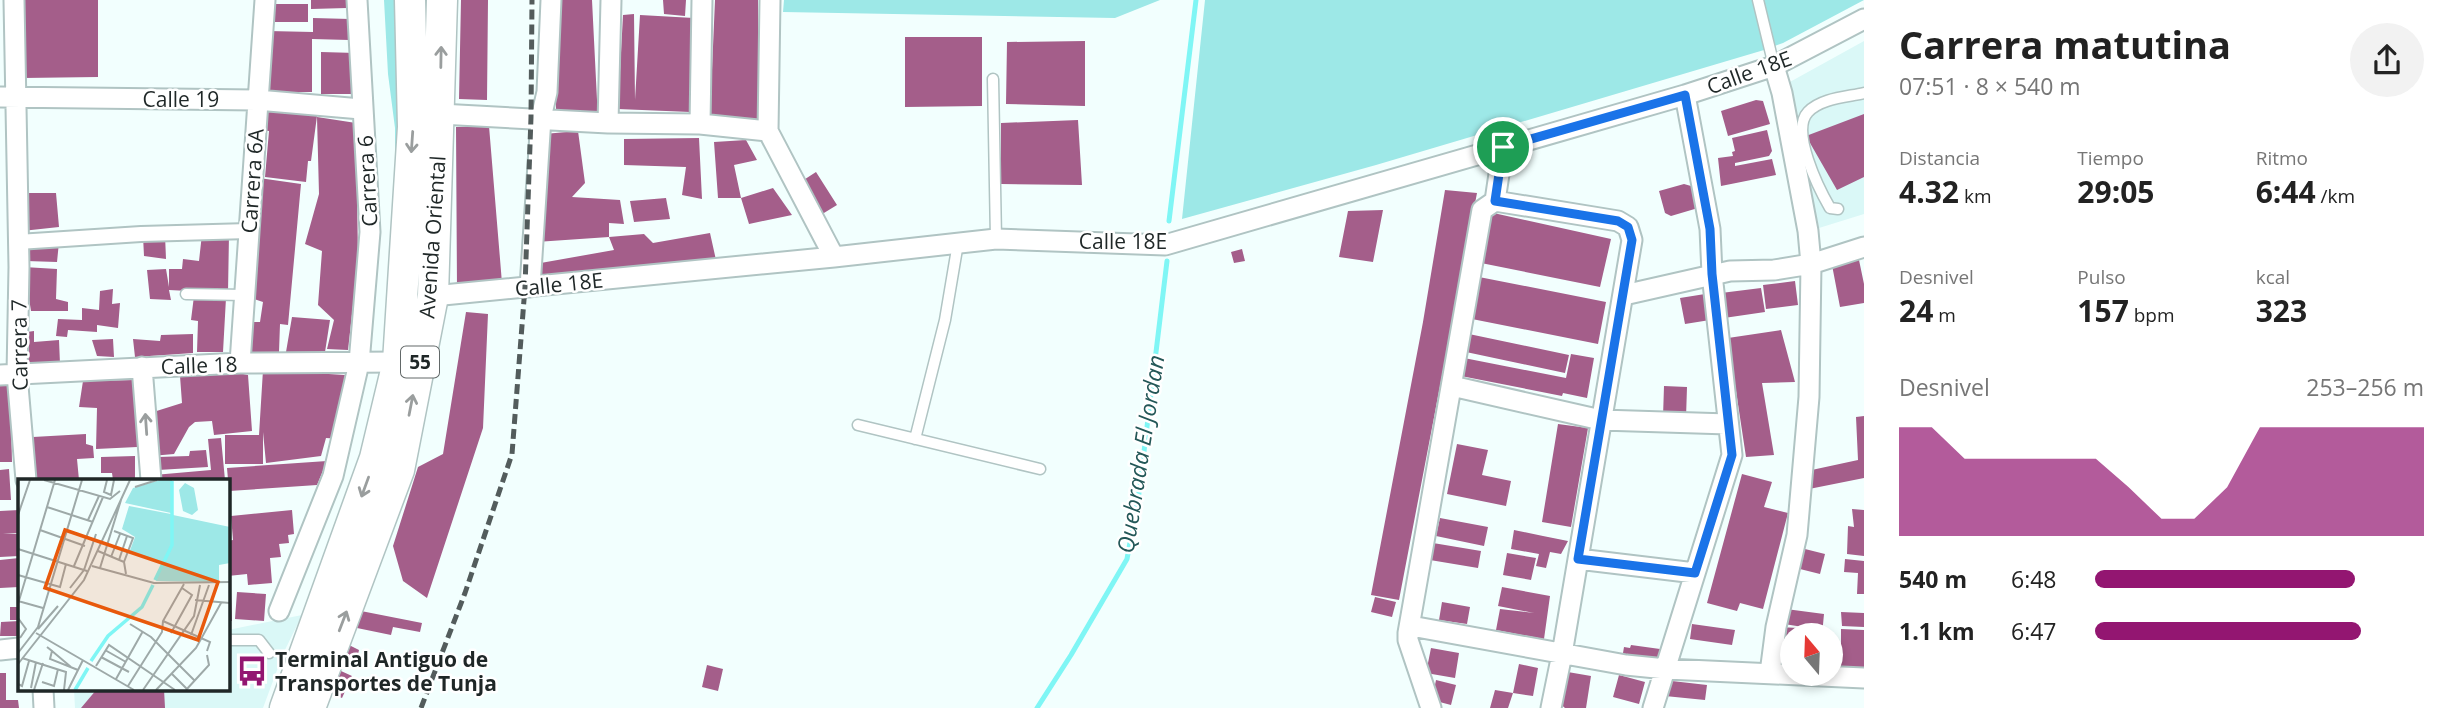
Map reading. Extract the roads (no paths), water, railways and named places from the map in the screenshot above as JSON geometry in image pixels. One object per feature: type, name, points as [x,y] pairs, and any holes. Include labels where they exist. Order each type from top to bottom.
[{"type":"main road","name":"Avenida Oriental","points":[[285,708],[375,458],[398,362],[413,127],[410,0]]},
{"type":"main road","name":"Avenida Oriental","points":[[310,708],[398,470],[433,296],[442,0]]},
{"type":"street","name":"Carrera 7","points":[[14,0],[8,97],[18,242],[9,374],[26,479]]},
{"type":"street","name":"Carrera 6A","points":[[240,363],[265,0]]},
{"type":"street","name":"Carrera 6","points":[[357,0],[370,232],[359,362]]},
{"type":"street","points":[[530,287],[541,118],[547,92],[551,0]]},
{"type":"street","points":[[608,122],[611,0]]},
{"type":"street","points":[[700,124],[702,0]]},
{"type":"street","points":[[770,0],[768,131],[835,257]]},
{"type":"street","name":"Calle 18E","points":[[433,296],[996,239],[1165,244],[1685,95],[1774,66],[1864,19]]},
{"type":"street","points":[[1770,673],[1776,627],[1797,535],[1809,397],[1811,264],[1782,93],[1774,66]]},
{"type":"street","points":[[1653,708],[1732,455],[1712,274],[1710,229],[1685,95]]},
{"type":"street","name":"Calle 19","points":[[8,97],[257,100],[362,109]]},
{"type":"street","points":[[440,114],[700,124],[768,131]]},
{"type":"street","points":[[1495,201],[1503,147]]},
{"type":"street","points":[[1432,708],[1408,640],[1482,210],[1495,201],[1618,221],[1628,227],[1632,240],[1562,654],[1550,708]]},
{"type":"street","points":[[18,242],[249,231]]},
{"type":"street","points":[[1624,295],[1730,271],[1774,270],[1811,264],[1864,247]]},
{"type":"street","points":[[279,611],[333,476],[359,362]]},
{"type":"street","name":"Calle 18","points":[[9,374],[240,363],[398,362]]},
{"type":"street","points":[[142,367],[150,479]]},
{"type":"street","points":[[1452,386],[1601,420],[1728,424]]},
{"type":"street","points":[[1578,559],[1695,573]]},
{"type":"street","points":[[1411,626],[1562,654],[1666,669],[1864,678]]},
{"type":"street","points":[[0,650],[18,648]]},
{"type":"street","points":[[43,690],[44,708]]},
{"type":"lane","points":[[1758,0],[1774,66]]},
{"type":"lane","points":[[993,79],[996,239]]},
{"type":"lane","points":[[1838,209],[1830,208],[1820,188],[1805,149],[1801,131],[1803,122],[1807,112],[1823,103],[1864,93]]},
{"type":"lane","points":[[915,439],[945,320],[958,243]]},
{"type":"lane","points":[[186,294],[245,295]]},
{"type":"lane","points":[[858,425],[1040,469]]},
{"type":"lane","points":[[229,640],[259,640],[270,653]]},
{"type":"waterway","name":"Quebrada El Jordan","points":[[1169,221],[1196,0]]},
{"type":"waterway","name":"Quebrada El Jordan","points":[[1037,708],[1127,559],[1139,493],[1167,261]]},
{"type":"railway","points":[[421,708],[465,593],[512,454],[525,287],[532,0]]},
{"type":"place","name":"Terminal Antiguo de Transportes de Tunja","points":[[252,671]]}]
